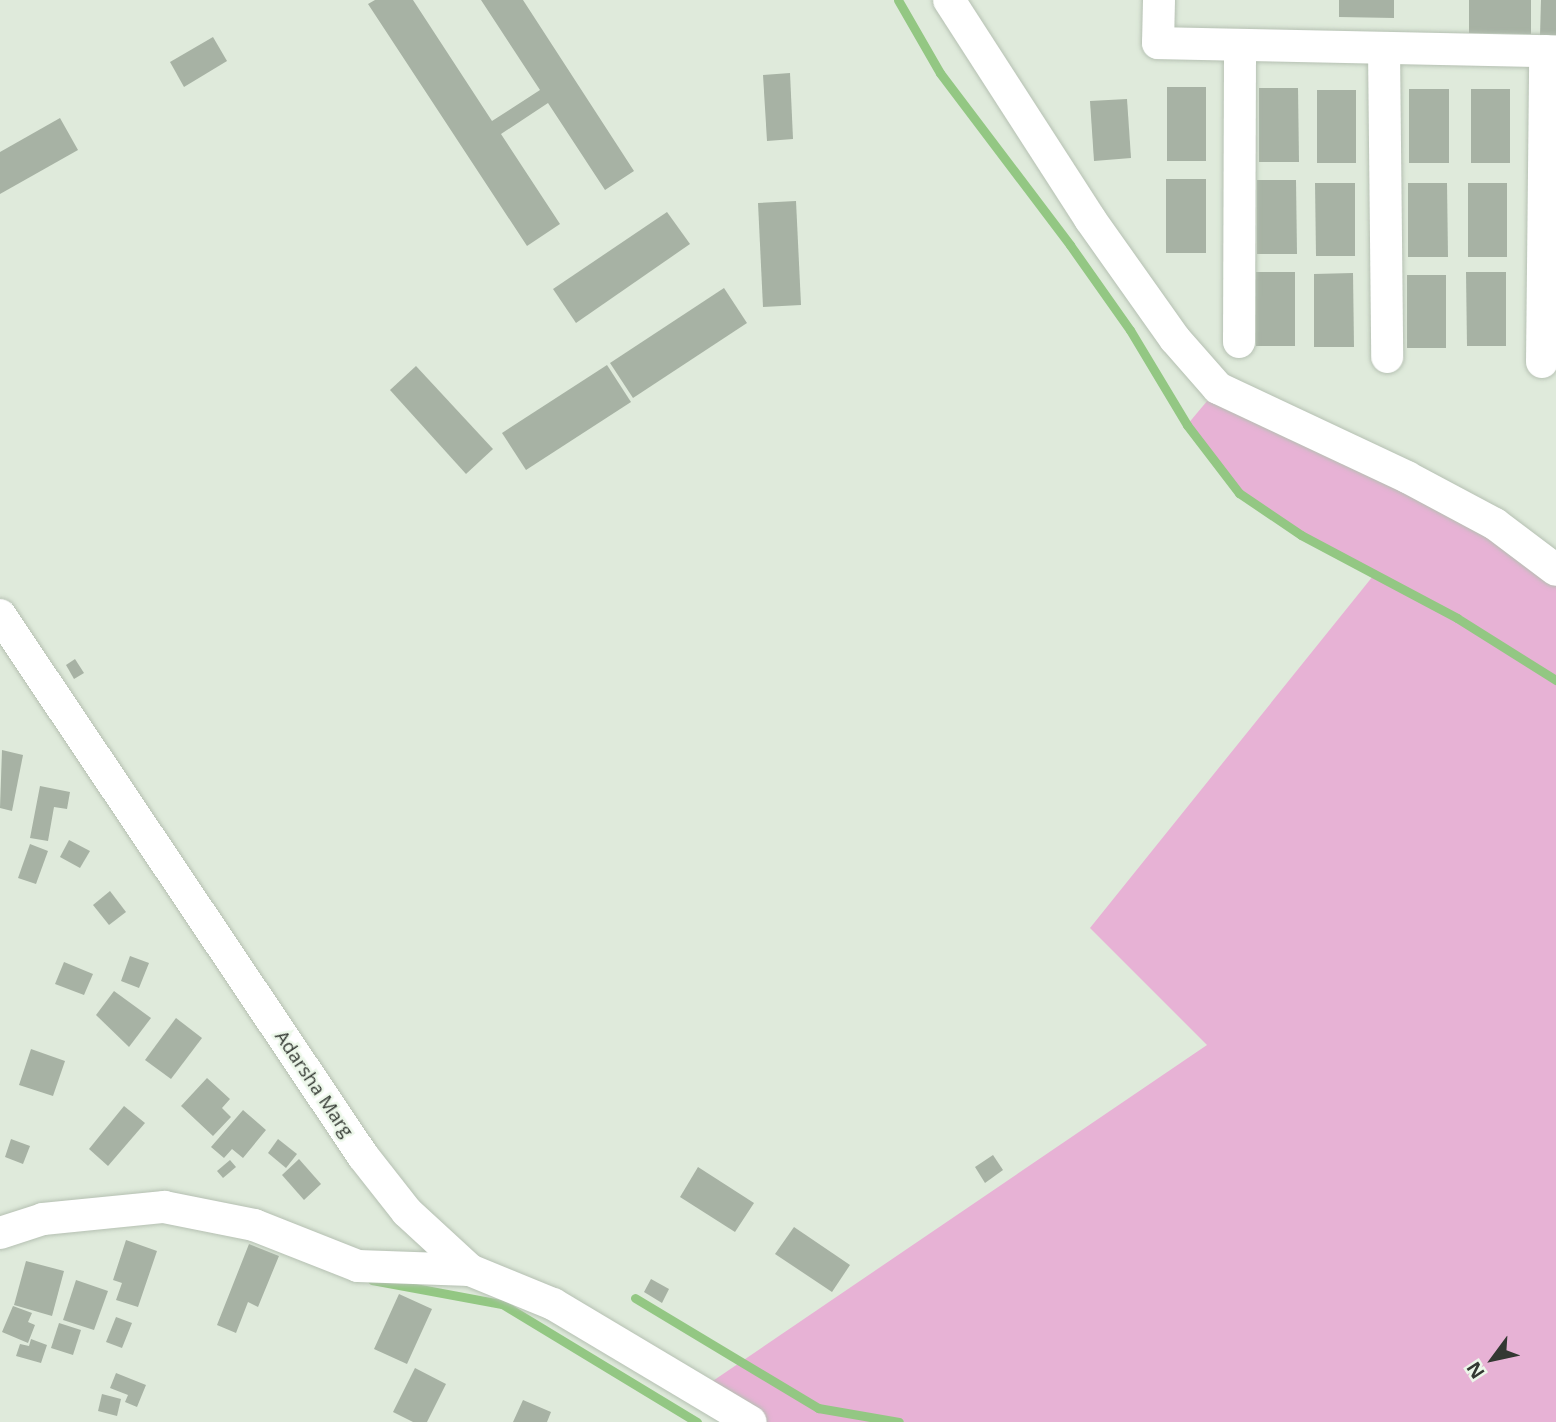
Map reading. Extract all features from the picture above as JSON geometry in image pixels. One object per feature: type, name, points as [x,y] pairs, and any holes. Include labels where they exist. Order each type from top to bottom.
[{"type":"street","points":[[949,0],[1090,219],[1175,339],[1218,388],[1407,477],[1494,524],[1556,570]]},
{"type":"street","points":[[1159,0],[1158,43],[1240,48],[1550,51],[1542,362]]},
{"type":"street","points":[[1240,48],[1240,342]]},
{"type":"street","points":[[1384,48],[1387,357]]},
{"type":"street","name":"Adarsha Marg","points":[[0,615],[362,1156],[407,1212],[470,1270],[553,1304],[751,1422]]},
{"type":"street","points":[[0,1233],[43,1219],[164,1207],[254,1226],[358,1266],[470,1270]]},
{"type":"shaded area","points":[[1218,388],[1556,570],[1556,1422],[751,1422],[698,1391],[1207,1045],[1090,928],[1373,576],[1239,493],[1187,425]]},
{"type":"building","points":[[375,0],[413,0],[492,121],[540,90],[481,0],[523,0],[634,171],[605,190],[548,103],[501,134],[560,224],[527,246],[368,4]]},
{"type":"building","points":[[1339,0],[1394,0],[1394,18],[1339,17]]},
{"type":"building","points":[[1469,0],[1531,0],[1531,34],[1469,33]]},
{"type":"building","points":[[1541,0],[1556,0],[1556,36],[1540,36]]},
{"type":"building","points":[[213,37],[227,61],[184,87],[170,62]]},
{"type":"building","points":[[790,73],[793,139],[767,141],[763,75]]},
{"type":"building","points":[[1167,87],[1206,87],[1206,161],[1167,161]]},
{"type":"building","points":[[1259,88],[1298,88],[1299,162],[1259,162]]},
{"type":"building","points":[[1409,89],[1449,89],[1449,163],[1409,163]]},
{"type":"building","points":[[1471,89],[1510,89],[1510,163],[1471,163]]},
{"type":"building","points":[[1317,90],[1356,90],[1356,163],[1317,163]]},
{"type":"building","points":[[1127,99],[1131,158],[1094,161],[1090,101]]},
{"type":"building","points":[[60,118],[78,150],[0,194],[0,152]]},
{"type":"building","points":[[1166,179],[1206,179],[1206,253],[1166,253]]},
{"type":"building","points":[[1257,180],[1296,180],[1297,254],[1257,254]]},
{"type":"building","points":[[1315,183],[1355,183],[1355,256],[1316,256]]},
{"type":"building","points":[[1408,183],[1447,183],[1448,257],[1408,257]]},
{"type":"building","points":[[1468,183],[1507,183],[1507,257],[1468,257]]},
{"type":"building","points":[[796,201],[801,305],[763,307],[758,203]]},
{"type":"building","points":[[667,212],[690,244],[576,323],[553,289]]},
{"type":"building","points":[[1256,272],[1295,272],[1295,346],[1256,346]]},
{"type":"building","points":[[1466,272],[1506,272],[1506,346],[1467,346]]},
{"type":"building","points":[[1353,273],[1354,347],[1314,347],[1314,274]]},
{"type":"building","points":[[1407,275],[1446,275],[1446,348],[1407,348]]},
{"type":"building","points":[[724,288],[747,323],[633,398],[610,363]]},
{"type":"building","points":[[607,365],[631,402],[526,470],[502,433]]},
{"type":"building","points":[[416,366],[493,449],[466,474],[390,390]]},
{"type":"building","points":[[75,659],[84,673],[74,679],[66,665]]},
{"type":"building","points":[[2,750],[23,755],[12,811],[0,808]]},
{"type":"building","points":[[40,786],[70,792],[67,809],[54,807],[48,841],[30,838]]},
{"type":"building","points":[[69,840],[90,851],[80,868],[60,857]]},
{"type":"building","points":[[30,844],[48,851],[36,884],[18,878]]},
{"type":"building","points":[[110,891],[126,912],[109,925],[93,905]]},
{"type":"building","points":[[130,956],[149,963],[139,988],[121,981]]},
{"type":"building","points":[[64,962],[93,974],[84,995],[55,984]]},
{"type":"building","points":[[114,991],[151,1018],[129,1047],[96,1015]]},
{"type":"building","points":[[176,1018],[202,1038],[171,1079],[145,1060]]},
{"type":"building","points":[[31,1049],[65,1061],[53,1096],[19,1085]]},
{"type":"building","points":[[207,1078],[230,1099],[222,1108],[231,1117],[213,1136],[181,1106]]},
{"type":"building","points":[[124,1106],[145,1123],[108,1166],[89,1149]]},
{"type":"building","points":[[243,1110],[266,1130],[243,1158],[232,1149],[224,1158],[211,1147]]},
{"type":"building","points":[[11,1139],[30,1146],[23,1164],[5,1157]]},
{"type":"building","points":[[278,1139],[297,1154],[286,1168],[268,1153]]},
{"type":"building","points":[[993,1155],[1003,1170],[985,1183],[975,1167]]},
{"type":"building","points":[[299,1159],[321,1184],[304,1200],[282,1175]]},
{"type":"building","points":[[230,1160],[236,1167],[223,1178],[217,1171]]},
{"type":"building","points":[[698,1167],[754,1203],[735,1232],[680,1197]]},
{"type":"building","points":[[794,1227],[850,1265],[832,1292],[775,1254]]},
{"type":"building","points":[[126,1240],[157,1251],[138,1307],[116,1300],[122,1283],[113,1280]]},
{"type":"building","points":[[249,1244],[279,1256],[258,1307],[248,1302],[236,1333],[217,1325]]},
{"type":"building","points":[[26,1261],[64,1271],[52,1316],[14,1305]]},
{"type":"building","points":[[651,1279],[669,1289],[662,1303],[644,1292]]},
{"type":"building","points":[[76,1280],[108,1291],[94,1330],[63,1320]]},
{"type":"building","points":[[399,1294],[432,1309],[407,1364],[374,1349]]},
{"type":"building","points":[[13,1306],[32,1313],[28,1322],[35,1325],[28,1343],[2,1332]]},
{"type":"building","points":[[116,1317],[132,1323],[122,1348],[106,1342]]},
{"type":"building","points":[[59,1323],[81,1330],[73,1355],[51,1348]]},
{"type":"building","points":[[31,1339],[47,1345],[41,1363],[16,1356],[20,1344],[29,1346]]},
{"type":"building","points":[[415,1368],[446,1384],[427,1422],[413,1422],[393,1412]]},
{"type":"building","points":[[116,1373],[146,1385],[137,1407],[125,1402],[128,1395],[110,1388]]},
{"type":"building","points":[[102,1394],[121,1399],[117,1416],[98,1411]]},
{"type":"building","points":[[523,1400],[551,1412],[547,1422],[513,1422]]},
{"type":"waterway","points":[[898,0],[940,73],[1070,245],[1130,330],[1187,425],[1239,493],[1301,535],[1457,618],[1556,680]]},
{"type":"waterway","points":[[372,1280],[502,1304],[697,1422]]},
{"type":"waterway","points":[[635,1298],[818,1408],[899,1422]]}]
